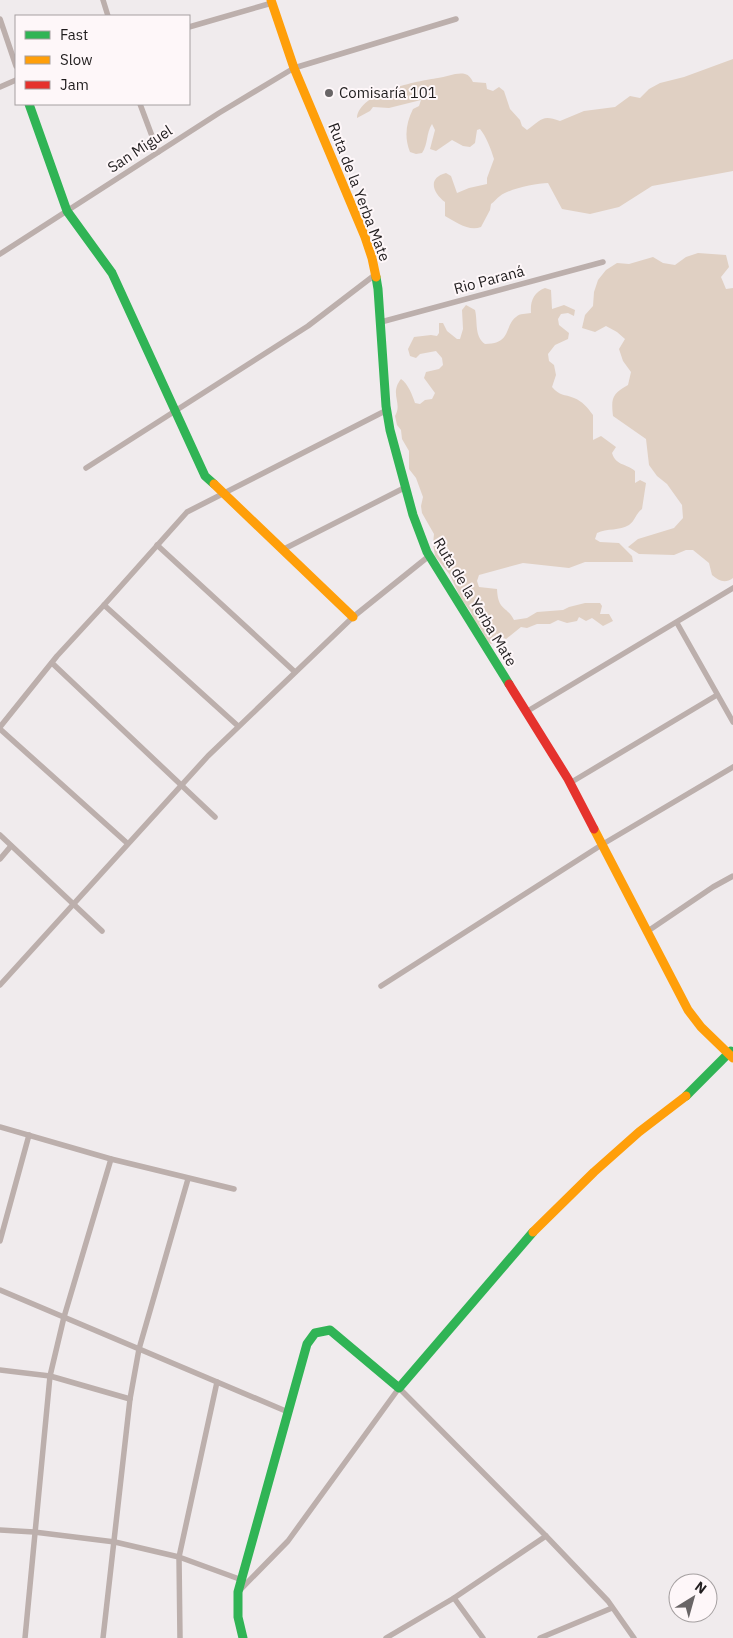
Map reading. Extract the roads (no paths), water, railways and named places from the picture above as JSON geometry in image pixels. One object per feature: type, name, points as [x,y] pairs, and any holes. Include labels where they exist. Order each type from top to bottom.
[{"type":"street","points":[[103,0],[108,15]]},
{"type":"street","points":[[190,27],[272,1]]},
{"type":"street","name":"Ruta de la Yerba Mate","points":[[272,1],[294,68],[365,238],[376,274],[390,430],[419,533],[429,556],[570,783],[694,1020],[731,1054]]},
{"type":"street","points":[[0,19],[15,63]]},
{"type":"street","name":"San Miguel","points":[[0,254],[158,152],[294,68],[456,19]]},
{"type":"street","points":[[0,87],[15,80]]},
{"type":"street","points":[[29,105],[67,211],[112,273],[205,476],[353,617]]},
{"type":"street","points":[[140,105],[158,152]]},
{"type":"street","name":"Rio Paraná","points":[[381,322],[603,262]]},
{"type":"street","points":[[86,468],[308,326],[376,274]]},
{"type":"street","points":[[127,843],[0,728],[52,663],[187,512],[222,492],[387,410]]},
{"type":"street","points":[[282,550],[406,487]]},
{"type":"street","points":[[157,545],[295,672]]},
{"type":"street","points":[[0,984],[180,785],[238,726],[353,617],[429,556]]},
{"type":"street","points":[[526,712],[733,588]]},
{"type":"street","points":[[104,604],[238,726]]},
{"type":"street","points":[[677,622],[733,722]]},
{"type":"street","points":[[52,663],[215,817]]},
{"type":"street","points":[[570,783],[717,695]]},
{"type":"street","points":[[381,986],[603,844],[733,767]]},
{"type":"street","points":[[0,835],[102,931]]},
{"type":"street","points":[[0,859],[11,846]]},
{"type":"street","points":[[648,931],[713,887],[733,876]]},
{"type":"street","points":[[238,1592],[288,1541],[399,1388],[534,1231],[594,1172],[639,1132],[680,1102],[731,1054]]},
{"type":"street","points":[[0,1127],[111,1159],[234,1190]]},
{"type":"street","points":[[0,1241],[29,1135]]},
{"type":"street","points":[[25,1638],[50,1376],[64,1317],[111,1159]]},
{"type":"street","points":[[103,1638],[130,1399],[139,1349],[188,1179]]},
{"type":"street","points":[[0,1290],[288,1412]]},
{"type":"street","points":[[242,1638],[238,1617],[238,1592],[307,1344],[315,1333],[330,1330],[399,1388],[546,1536],[612,1608],[634,1638]]},
{"type":"street","points":[[0,1370],[50,1376],[130,1399]]},
{"type":"street","points":[[180,1638],[179,1557],[217,1382]]},
{"type":"street","points":[[0,1530],[34,1532],[115,1542],[179,1557],[242,1580]]},
{"type":"street","points":[[386,1638],[454,1598],[546,1536]]},
{"type":"street","points":[[454,1598],[483,1638]]},
{"type":"street","points":[[540,1638],[612,1608]]},
{"type":"place","name":"Comisaría 101","points":[[329,93]]}]
